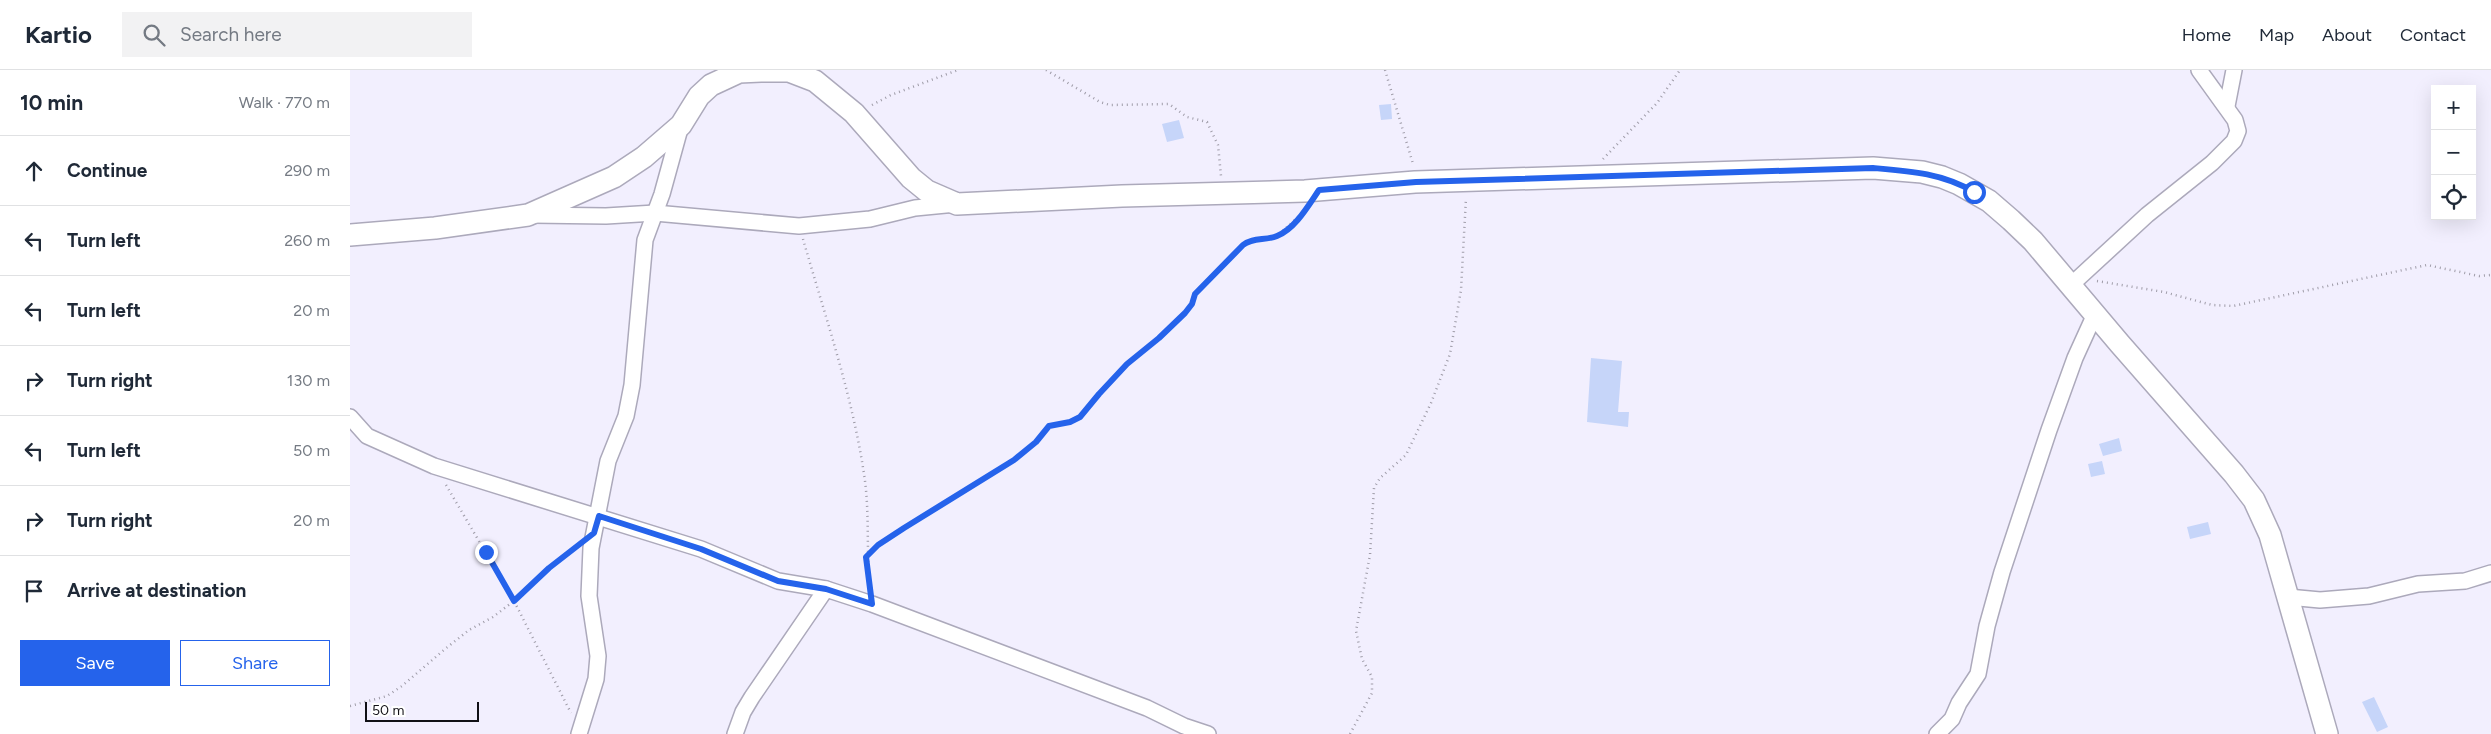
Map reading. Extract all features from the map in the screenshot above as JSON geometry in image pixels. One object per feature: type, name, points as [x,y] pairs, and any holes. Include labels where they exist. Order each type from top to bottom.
[{"type":"street","points":[[2075,282],[2147,215],[2226,150],[2238,131],[2236,120],[2199,70]]},
{"type":"street","points":[[2226,106],[2234,70]]},
{"type":"street","points":[[580,731],[592,694],[597,665],[589,596],[589,570],[608,461],[626,416],[632,385],[645,240],[681,125],[699,96],[714,77],[738,72],[789,71],[815,80],[856,116],[911,178],[928,191],[957,204]]},
{"type":"street","points":[[528,215],[614,177],[644,157],[681,125]]},
{"type":"street","points":[[350,235],[435,228],[528,215],[552,217],[655,213],[799,226],[862,220],[915,208],[957,204],[1319,190],[1416,182],[1586,176],[1873,168],[1922,172],[1959,184],[1988,201],[2075,282],[2095,314],[2234,474],[2254,500],[2270,535],[2327,734]]},
{"type":"street","points":[[1937,734],[1952,719],[1978,674],[1987,626],[2002,572],[2052,421],[2075,358],[2095,314]]},
{"type":"street","points":[[350,417],[367,436],[434,466],[701,549],[778,581],[826,589],[872,604],[1147,708],[1184,726],[1208,734]]},
{"type":"street","points":[[2288,597],[2320,600],[2369,596],[2418,584],[2465,580],[2491,573]]},
{"type":"street","points":[[734,734],[752,697],[826,589]]},
{"type":"path","points":[[856,116],[891,95],[958,70]]},
{"type":"path","points":[[1046,70],[1100,102],[1123,106],[1169,104],[1187,117],[1207,122],[1215,135],[1220,156],[1221,193]]},
{"type":"path","points":[[1385,70],[1416,182]]},
{"type":"path","points":[[1586,176],[1657,103],[1680,70]]},
{"type":"path","points":[[1350,734],[1372,693],[1372,677],[1362,659],[1356,631],[1370,555],[1374,488],[1380,478],[1406,455],[1431,403],[1450,354],[1461,290],[1465,206],[1469,181]]},
{"type":"path","points":[[866,557],[878,545],[1014,460],[1036,442],[1049,426],[1070,422],[1080,417],[1127,364],[1159,338],[1185,313],[1192,304],[1195,294],[1243,245],[1251,240],[1268,239],[1283,233],[1301,216],[1319,190]]},
{"type":"path","points":[[799,226],[855,424],[867,497],[866,557],[872,604]]},
{"type":"path","points":[[2075,282],[2114,282],[2188,297],[2212,305],[2233,306],[2427,265],[2480,276],[2491,275]]},
{"type":"path","points":[[434,466],[514,601],[580,731]]},
{"type":"path","points":[[350,706],[387,696],[402,686],[444,648],[514,601],[549,568],[594,533]]},
{"type":"building","points":[[1391,104],[1392,119],[1381,120],[1379,105]]},
{"type":"building","points":[[1179,120],[1184,138],[1167,142],[1162,124]]},
{"type":"building","points":[[1591,358],[1622,361],[1618,412],[1629,412],[1628,427],[1587,422]]},
{"type":"building","points":[[2119,438],[2122,451],[2103,456],[2099,444]]},
{"type":"building","points":[[2102,461],[2105,474],[2091,477],[2088,464]]},
{"type":"building","points":[[2208,522],[2211,534],[2190,539],[2187,527]]},
{"type":"building","points":[[2374,697],[2388,727],[2377,732],[2362,702]]},
{"type":"route","points":[[486,552],[514,601],[549,568],[594,533],[599,516],[701,549],[778,581],[826,589],[872,604],[866,557],[878,545],[946,500],[1014,460],[1036,442],[1049,426],[1074,421],[1085,413],[1099,394],[1127,364],[1159,338],[1190,308],[1195,294],[1246,242],[1268,239],[1283,233],[1301,216],[1319,190],[1416,182],[1873,168],[1922,172],[1942,177],[1974,192]]}]
